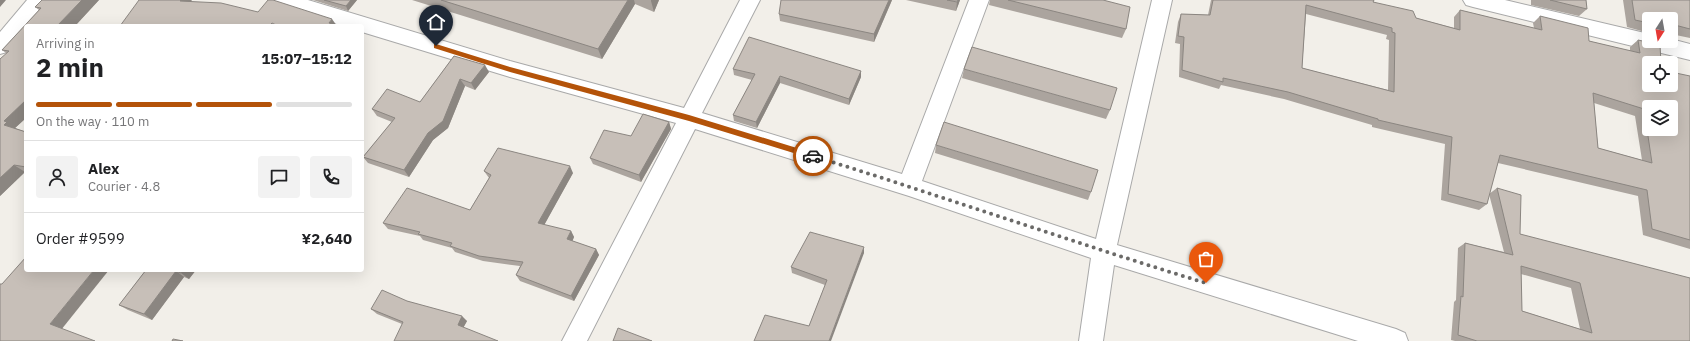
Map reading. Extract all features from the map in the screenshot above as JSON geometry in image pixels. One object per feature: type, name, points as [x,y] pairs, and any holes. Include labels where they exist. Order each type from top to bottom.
[{"type":"street","points":[[0,46],[38,0]]},
{"type":"street","points":[[283,0],[362,24]]},
{"type":"street","points":[[574,341],[750,0]]},
{"type":"street","points":[[909,186],[979,0]]},
{"type":"street","points":[[1091,341],[1104,252],[1162,0]]},
{"type":"street","points":[[1473,0],[1690,52]]},
{"type":"street","points":[[364,25],[510,69],[689,118],[909,186],[1104,252],[1396,341]]},
{"type":"building","points":[[42,0],[82,0],[59,24],[26,24],[41,8],[35,7]]},
{"type":"building","points":[[139,0],[181,0],[180,1],[221,3],[258,12],[268,0],[273,0],[332,19],[329,23],[333,24],[272,23],[121,24]]},
{"type":"building","points":[[324,0],[351,0],[346,6]]},
{"type":"building","points":[[441,0],[628,0],[598,49]]},
{"type":"building","points":[[781,0],[889,0],[874,34],[779,14]]},
{"type":"building","points":[[947,0],[958,0],[957,2]]},
{"type":"building","points":[[1008,0],[1103,0],[1130,7],[1126,29]]},
{"type":"building","points":[[1213,0],[1374,0],[1373,2],[1413,11],[1416,18],[1460,30],[1460,10],[1542,30],[1540,16],[1588,28],[1589,41],[1640,53],[1638,40],[1642,41],[1642,48],[1660,48],[1661,56],[1642,56],[1642,92],[1678,92],[1678,73],[1690,76],[1690,240],[1652,229],[1647,190],[1500,155],[1487,204],[1448,194],[1452,137],[1378,120],[1288,92],[1223,78],[1223,82],[1182,70],[1184,37],[1178,36],[1181,14],[1210,15]],"holes":[[[1306,5],[1392,28],[1392,32],[1395,33],[1394,92],[1302,68]],[[1593,93],[1642,108],[1642,100],[1678,100],[1678,136],[1648,136],[1652,163],[1598,148]]]},
{"type":"building","points":[[1550,0],[1586,0],[1587,9]]},
{"type":"building","points":[[1632,0],[1690,0],[1690,29],[1678,26],[1678,12],[1642,12],[1642,22],[1635,20]]},
{"type":"building","points":[[24,26],[24,102],[4,121],[7,122],[4,125],[24,131],[24,167],[14,165],[0,178],[0,59],[9,51],[2,50]]},
{"type":"building","points":[[749,37],[861,71],[849,99],[780,76],[756,122],[733,115],[755,74],[733,69]]},
{"type":"building","points":[[972,47],[1117,88],[1110,110],[964,69]]},
{"type":"building","points":[[454,56],[485,65],[471,83],[460,79],[443,121],[428,133],[404,170],[364,157],[395,118],[372,109],[387,89],[420,102]]},
{"type":"building","points":[[643,114],[669,122],[639,175],[590,158],[604,130],[631,136]]},
{"type":"building","points":[[944,122],[1098,170],[1091,192],[936,145]]},
{"type":"building","points":[[498,148],[570,166],[538,223],[571,231],[567,239],[596,249],[571,296],[516,275],[523,262],[479,256],[450,246],[452,243],[418,234],[420,232],[383,223],[407,188],[470,210],[491,175],[484,171]]},
{"type":"building","points":[[1497,188],[1521,195],[1520,234],[1690,278],[1690,341],[1477,341],[1458,335],[1461,296],[1463,297],[1465,243],[1513,255]],"holes":[[[1521,266],[1580,283],[1592,333],[1522,311]]]},
{"type":"building","points":[[810,232],[864,247],[829,341],[754,341],[765,315],[809,326],[827,280],[791,267]]},
{"type":"building","points":[[24,259],[24,272],[92,272],[50,324],[95,341],[0,341],[0,284],[2,284]]},
{"type":"building","points":[[144,272],[175,272],[144,314],[119,305]]},
{"type":"building","points":[[382,290],[407,301],[462,316],[458,325],[498,341],[394,341],[403,322],[371,309]]},
{"type":"building","points":[[618,328],[652,341],[613,341]]},
{"type":"building","points":[[173,339],[183,341],[172,341]]},
{"type":"way so far","points":[[813,156],[909,186],[1104,252],[1206,283]]},
{"type":"route","points":[[436,46],[510,69],[689,118],[813,156]]}]
